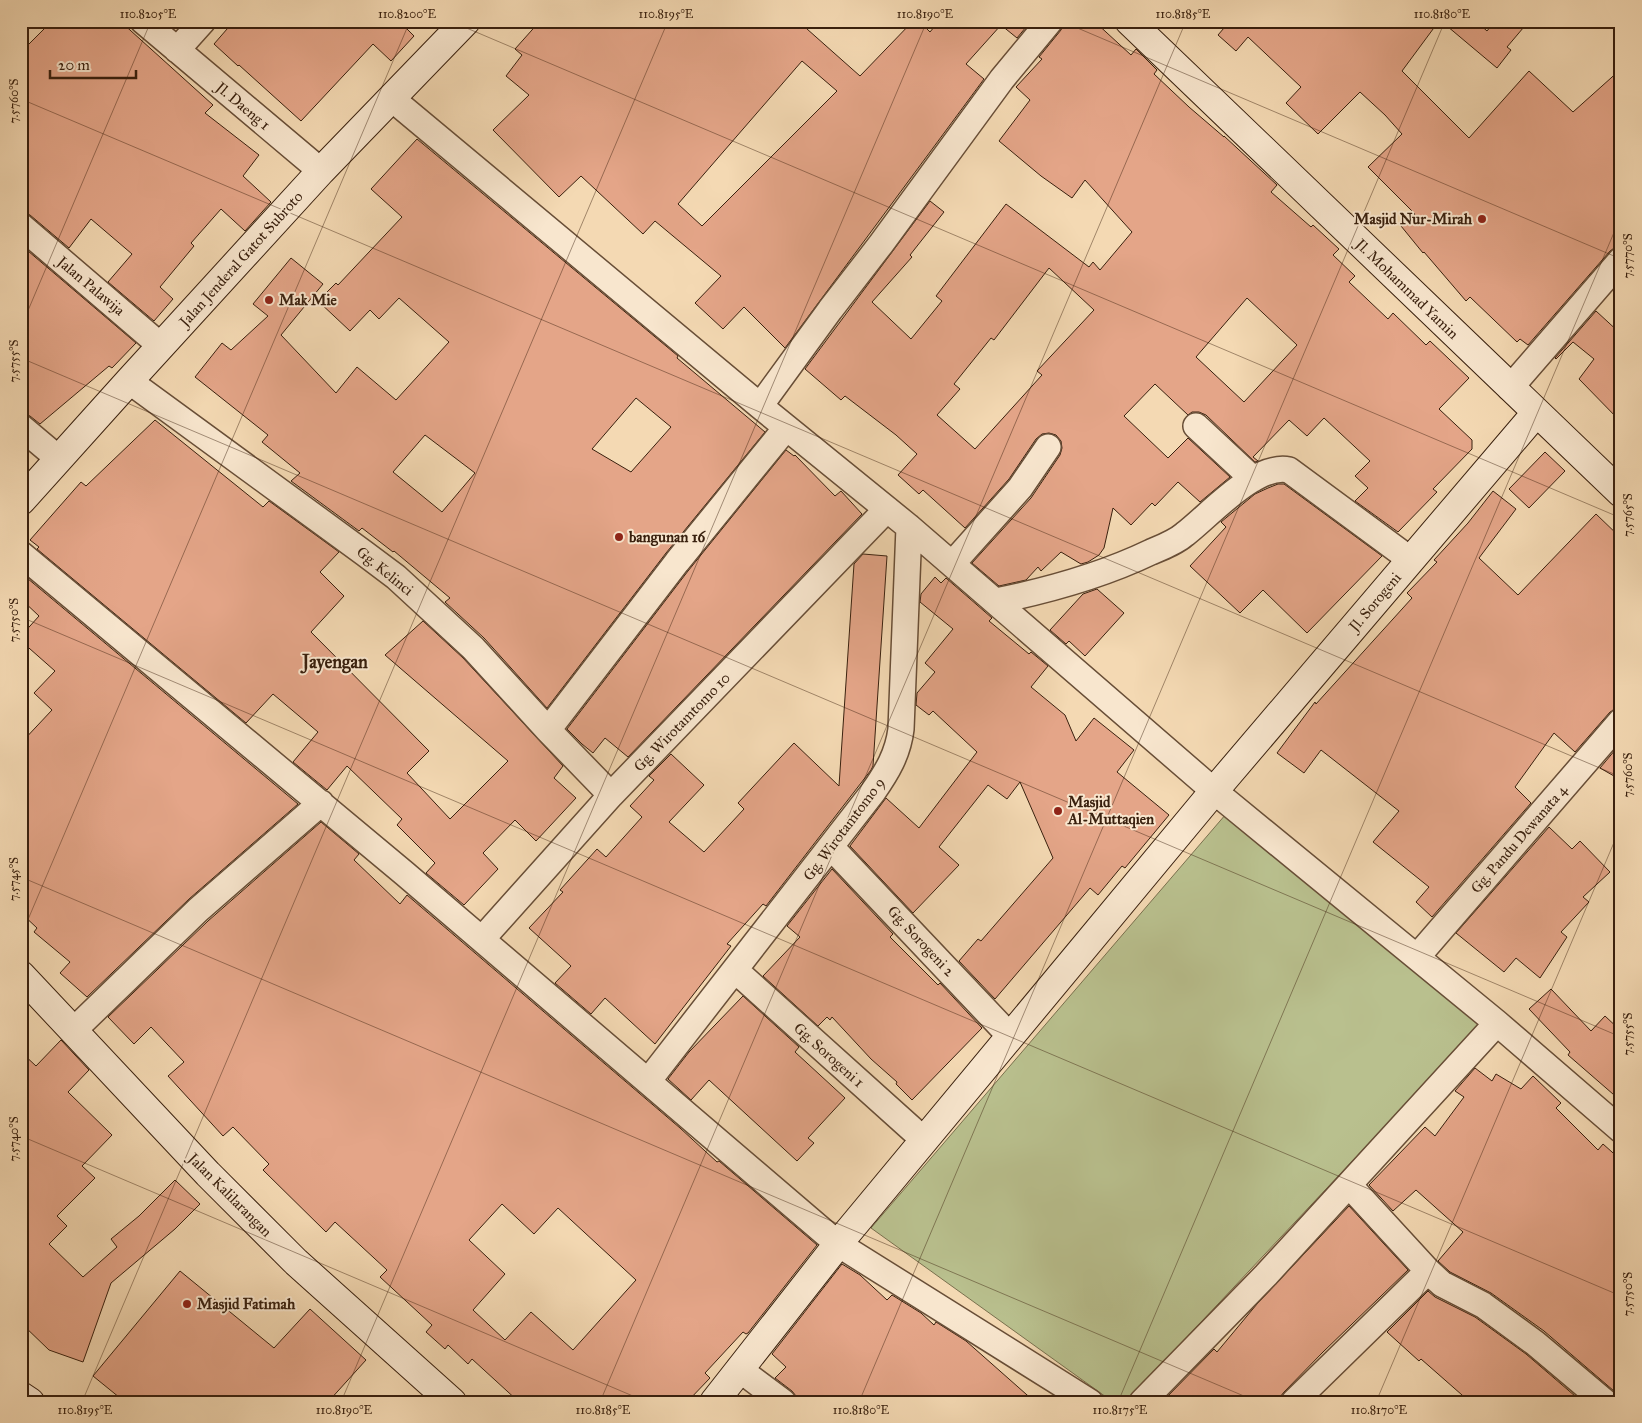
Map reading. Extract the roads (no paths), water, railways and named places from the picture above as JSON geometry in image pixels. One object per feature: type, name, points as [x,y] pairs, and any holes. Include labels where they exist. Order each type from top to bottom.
[{"type":"street","name":"Jl. Daeng 1","points":[[143,21],[321,171]]},
{"type":"street","points":[[177,50],[202,21]]},
{"type":"street","name":"Jalan Jenderal Gatot Subroto","points":[[21,501],[321,171],[466,21]]},
{"type":"street","points":[[760,406],[997,87],[1050,21]]},
{"type":"street","name":"Jl. Mohammad Yamin","points":[[1128,21],[1621,493]]},
{"type":"street","points":[[391,98],[786,428],[909,527],[1214,790],[1497,1023],[1621,1130]]},
{"type":"street","name":"Jalan Palawija","points":[[21,226],[161,346]]},
{"type":"street","points":[[1510,388],[1621,260]]},
{"type":"street","name":"Gg. Kelinci","points":[[129,381],[396,578],[473,648],[611,795]]},
{"type":"street","name":"Jl. Sorogeni","points":[[714,1402],[838,1244],[1214,790],[1536,413]]},
{"type":"street","points":[[1196,426],[1253,479]]},
{"type":"street","points":[[21,427],[59,459]]},
{"type":"street","points":[[548,730],[677,562],[786,428]]},
{"type":"street","points":[[952,564],[1020,488],[1048,447]]},
{"type":"street","points":[[996,601],[1058,587],[1088,577],[1141,557],[1175,541],[1184,536],[1226,498],[1253,479],[1276,469],[1289,470],[1411,560]]},
{"type":"street","name":"Gg. Wirotamtomo 10","points":[[482,939],[611,795],[887,509]]},
{"type":"street","name":"Gg. Wirotamtomo 9","points":[[648,1080],[831,847],[886,774],[893,761],[899,744],[901,729],[909,527]]},
{"type":"street","points":[[21,554],[321,803],[838,1244],[1090,1402]]},
{"type":"street","name":"Gg. Pandu Dewanata 4","points":[[1417,957],[1621,721]]},
{"type":"street","points":[[73,1031],[198,910],[321,803]]},
{"type":"street","name":"Gg. Sorogeni 2","points":[[831,847],[1010,1036]]},
{"type":"street","name":"Gg. Sorogeni 1","points":[[734,970],[924,1140]]},
{"type":"street","name":"Jalan Kalilarangan","points":[[21,975],[208,1174],[296,1262],[452,1402]]},
{"type":"street","points":[[1142,1402],[1266,1275],[1497,1023]]},
{"type":"street","points":[[1349,1184],[1442,1284],[1483,1305],[1513,1326],[1605,1402]]},
{"type":"street","points":[[1294,1402],[1428,1271]]},
{"type":"street","points":[[739,1369],[783,1402]]},
{"type":"street","points":[[21,1396],[30,1402]]},
{"type":"place","name":"Masjid Nur-Mirah","points":[[1482,219]]},
{"type":"place","name":"Mak Mie","points":[[269,300]]},
{"type":"place","name":"bangunan 16","points":[[619,537]]},
{"type":"place","name":"Masjid Al-Muttaqien","points":[[1058,811]]},
{"type":"place","name":"Masjid Fatimah","points":[[187,1304]]},
{"type":"district","name":"Jayengan","points":[[335,662]]}]
